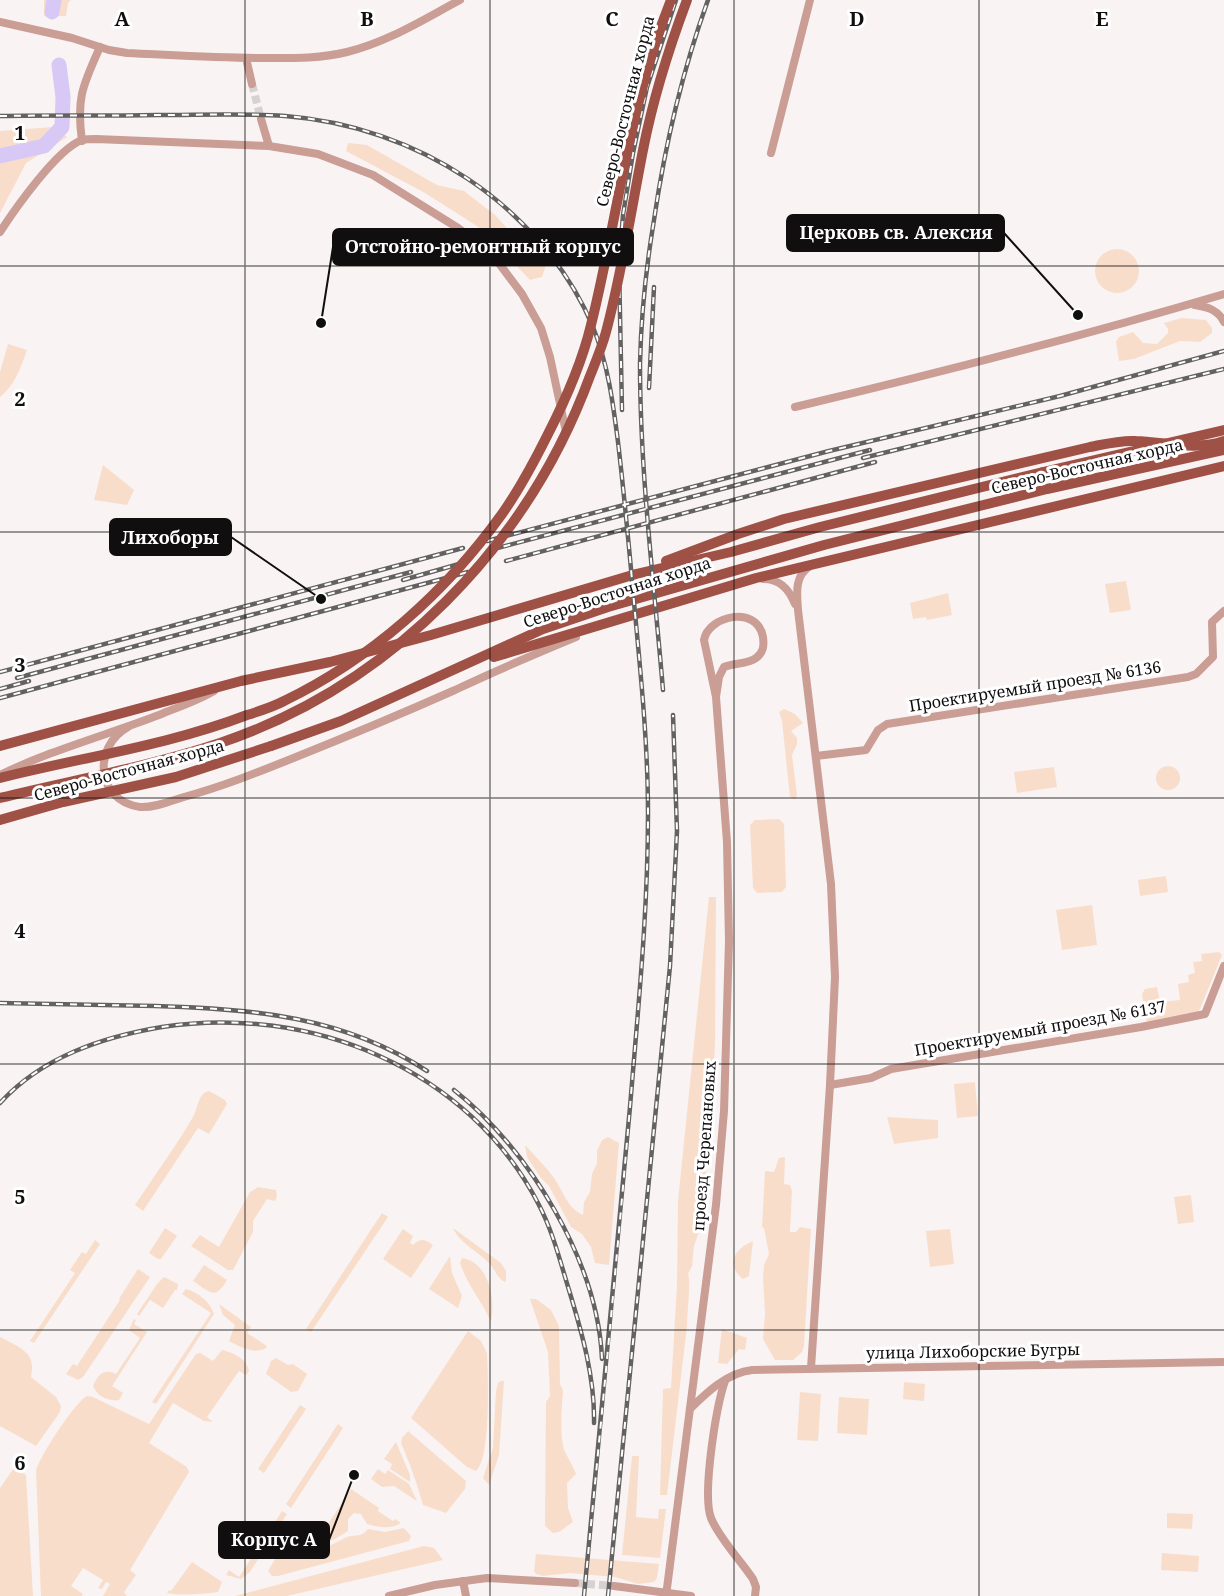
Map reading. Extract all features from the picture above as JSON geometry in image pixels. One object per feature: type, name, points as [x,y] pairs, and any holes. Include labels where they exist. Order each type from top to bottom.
[{"type":"main road","name":"Северо-Восточная хорда","points":[[0,777],[138,749],[215,728],[283,702],[339,670],[396,630],[456,572],[503,513],[535,459],[564,402],[591,328],[630,143],[657,35],[670,0]]},
{"type":"main road","name":"Северо-Восточная хорда","points":[[0,798],[141,765],[220,743],[293,713],[350,680],[406,639],[466,582],[514,523],[549,466],[578,410],[605,335],[626,249],[644,147],[672,39],[687,0]]},
{"type":"main road","name":"Северо-Восточная хорда","points":[[0,746],[48,731],[225,685],[364,653],[636,573],[731,552],[820,527],[1224,430]]},
{"type":"main road","points":[[636,573],[690,551],[784,519],[1057,454],[1115,442],[1135,441],[1195,446],[1224,441]]},
{"type":"main road","name":"Северо-Восточная хорда","points":[[0,820],[63,802],[176,777],[271,746],[341,721],[543,629],[668,589],[824,545],[1047,489],[1224,450]]},
{"type":"main road","points":[[456,667],[545,643],[756,579],[1224,466]]},
{"type":"street","points":[[0,22],[72,38],[100,48],[127,52],[288,58],[347,52],[373,44],[460,0]]},
{"type":"street","points":[[771,153],[810,0]]},
{"type":"street","points":[[82,141],[79,99],[85,79],[100,48]]},
{"type":"street","points":[[246,58],[252,84]]},
{"type":"street","points":[[261,119],[269,146]]},
{"type":"street","points":[[0,232],[18,203],[63,152],[82,141],[96,139],[269,146],[318,154],[373,175],[458,228],[492,254],[522,294],[541,328],[550,357],[566,432]]},
{"type":"street","points":[[795,407],[1192,305],[1224,294]]},
{"type":"street","points":[[1192,305],[1211,309],[1219,314],[1224,322]]},
{"type":"street","points":[[811,1368],[835,977],[831,884],[798,610],[798,580],[804,570],[812,565]]},
{"type":"street","points":[[756,579],[769,579],[783,585],[792,596],[798,610]]},
{"type":"street","name":"Проектируемый проезд № 6136","points":[[816,756],[866,750],[878,730],[887,724],[1188,677],[1196,674],[1213,657],[1212,622],[1224,611]]},
{"type":"street","points":[[738,616],[748,617],[756,621],[762,630],[764,645],[761,653],[755,659],[724,667],[719,677],[716,697],[706,649],[706,633],[716,623],[738,616]]},
{"type":"street","points":[[128,727],[116,735],[107,746],[103,760],[104,775],[110,788],[120,799],[133,805],[147,807],[218,787],[335,742],[616,620]]},
{"type":"street","points":[[0,777],[31,760],[201,699],[225,685]]},
{"type":"street","name":"проезд Черепановых","points":[[667,1595],[716,1205],[724,1100],[729,917],[726,812],[716,697]]},
{"type":"street","name":"Проектируемый проезд № 6137","points":[[830,1085],[871,1078],[891,1070],[1205,1014],[1224,966]]},
{"type":"street","name":"улица Лихоборские Бугры","points":[[690,1409],[706,1393],[739,1371],[746,1370],[1224,1362]]},
{"type":"street","points":[[725,1381],[719,1401],[708,1486],[709,1508],[716,1527],[753,1579],[756,1587],[755,1596]]},
{"type":"street","points":[[389,1596],[463,1581],[509,1578],[575,1583]]},
{"type":"street","points":[[463,1581],[466,1596]]},
{"type":"street","points":[[614,1586],[667,1595],[691,1596]]},
{"type":"shaded area","points":[[44,0],[71,0],[68,3],[66,16],[44,16]]},
{"type":"shaded area","points":[[53,127],[67,137],[26,163],[0,213],[0,131]]},
{"type":"shaded area","points":[[348,143],[367,145],[437,185],[464,191],[495,215],[535,258],[546,265],[542,277],[530,280],[480,228],[425,193],[346,151]]},
{"type":"shaded area","points":[[1117,249],[1126,250],[1133,255],[1138,262],[1138,280],[1133,287],[1126,292],[1117,293],[1108,292],[1101,287],[1096,280],[1095,271],[1096,262],[1101,255],[1108,250]]},
{"type":"shaded area","points":[[1182,318],[1206,320],[1212,328],[1212,333],[1200,342],[1180,341],[1134,359],[1119,361],[1116,342],[1119,337],[1133,332],[1143,343],[1157,344],[1168,333],[1164,323]]},
{"type":"shaded area","points":[[8,344],[27,350],[14,381],[0,397],[0,372]]},
{"type":"shaded area","points":[[103,465],[134,490],[127,505],[94,500]]},
{"type":"shaded area","points":[[1126,581],[1131,610],[1110,613],[1105,584]]},
{"type":"shaded area","points":[[948,593],[952,615],[927,620],[926,617],[913,619],[910,603]]},
{"type":"shaded area","points":[[784,709],[795,714],[803,723],[791,731],[797,738],[792,755],[796,799],[790,797],[782,721],[779,712]]},
{"type":"shaded area","points":[[1168,766],[1173,767],[1179,773],[1179,783],[1173,789],[1168,790],[1163,789],[1157,783],[1156,778],[1157,773],[1163,767]]},
{"type":"shaded area","points":[[1054,767],[1057,787],[1017,793],[1014,772]]},
{"type":"shaded area","points":[[779,819],[784,824],[786,887],[782,892],[757,893],[753,888],[750,825],[755,820]]},
{"type":"shaded area","points":[[1166,876],[1168,892],[1140,896],[1138,880]]},
{"type":"shaded area","points":[[709,897],[716,897],[715,1044],[710,1131],[701,1226],[688,1274],[687,1326],[667,1495],[660,1495],[663,1389],[671,1388],[677,1285],[678,1201]]},
{"type":"shaded area","points":[[1092,905],[1097,945],[1062,950],[1056,910]]},
{"type":"shaded area","points":[[1219,952],[1222,955],[1197,1013],[1149,1022],[1146,1020],[1142,994],[1145,989],[1157,987],[1160,1002],[1180,1000],[1178,984],[1189,982],[1188,975],[1195,973],[1193,962],[1202,961],[1201,954]]},
{"type":"shaded area","points":[[975,1082],[978,1116],[957,1118],[954,1084]]},
{"type":"shaded area","points":[[209,1091],[225,1100],[227,1104],[209,1134],[198,1128],[143,1211],[135,1205],[193,1117],[200,1098]]},
{"type":"shaded area","points":[[887,1117],[938,1120],[938,1138],[894,1144]]},
{"type":"shaded area","points":[[608,1137],[619,1143],[609,1265],[595,1263],[591,1247],[582,1234],[571,1227],[549,1186],[527,1157],[525,1145],[554,1178],[569,1204],[583,1215],[584,1202],[590,1192],[592,1174],[597,1163],[597,1151],[602,1140]]},
{"type":"shaded area","points":[[785,1157],[784,1184],[790,1185],[792,1191],[790,1232],[796,1232],[800,1227],[811,1229],[804,1346],[802,1352],[793,1360],[775,1360],[763,1339],[765,1314],[763,1277],[764,1265],[769,1254],[762,1227],[765,1171],[774,1172],[779,1158]]},
{"type":"shaded area","points":[[258,1187],[276,1190],[277,1197],[275,1201],[267,1199],[253,1221],[253,1232],[233,1270],[228,1270],[191,1246],[200,1235],[219,1247],[250,1192]]},
{"type":"shaded area","points":[[1191,1195],[1194,1222],[1178,1224],[1174,1197]]},
{"type":"shaded area","points":[[382,1213],[388,1217],[311,1332],[306,1329]]},
{"type":"shaded area","points":[[165,1228],[177,1236],[161,1259],[158,1259],[149,1253]]},
{"type":"shaded area","points":[[453,1228],[501,1263],[506,1271],[505,1282],[500,1279],[485,1259],[460,1239]]},
{"type":"shaded area","points":[[403,1229],[413,1236],[410,1243],[413,1245],[423,1240],[433,1245],[411,1278],[383,1259]]},
{"type":"shaded area","points":[[950,1229],[954,1264],[930,1267],[926,1231]]},
{"type":"shaded area","points":[[95,1240],[100,1244],[34,1343],[30,1341],[75,1273],[70,1270],[82,1252],[86,1254]]},
{"type":"shaded area","points":[[753,1241],[749,1276],[743,1279],[734,1268],[734,1258],[741,1248]]},
{"type":"shaded area","points":[[450,1256],[452,1273],[462,1296],[458,1308],[429,1289]]},
{"type":"shaded area","points":[[462,1258],[471,1261],[484,1274],[491,1293],[491,1322],[463,1271],[460,1263]]},
{"type":"shaded area","points":[[204,1265],[227,1280],[219,1291],[208,1291],[193,1281]]},
{"type":"shaded area","points":[[138,1269],[150,1277],[83,1377],[78,1380],[66,1374],[73,1364],[77,1366]]},
{"type":"shaded area","points":[[164,1277],[178,1284],[177,1290],[163,1308],[150,1300],[139,1316],[137,1314]]},
{"type":"shaded area","points":[[186,1289],[203,1298],[210,1305],[214,1314],[156,1404],[152,1402],[211,1313],[182,1294]]},
{"type":"shaded area","points":[[530,1299],[536,1299],[551,1310],[559,1326],[560,1384],[563,1390],[562,1438],[565,1452],[576,1474],[567,1483],[568,1508],[573,1522],[559,1532],[553,1533],[545,1526],[546,1402],[550,1396],[548,1352]]},
{"type":"shaded area","points":[[219,1304],[251,1327],[247,1333],[267,1346],[266,1348],[257,1351],[243,1348],[229,1341],[235,1325],[223,1315]]},
{"type":"shaded area","points":[[134,1319],[136,1320],[134,1324],[147,1332],[112,1386],[123,1393],[119,1400],[107,1399],[97,1393],[93,1386],[102,1373],[116,1374],[140,1338],[129,1330]]},
{"type":"shaded area","points":[[722,1329],[747,1338],[745,1350],[739,1349],[727,1364],[718,1363]]},
{"type":"shaded area","points":[[468,1331],[481,1341],[487,1353],[486,1433],[481,1463],[476,1471],[467,1467],[411,1418]]},
{"type":"shaded area","points":[[0,1337],[25,1351],[31,1362],[31,1377],[56,1397],[61,1406],[60,1412],[36,1446],[0,1426]]},
{"type":"shaded area","points":[[222,1350],[239,1357],[246,1363],[249,1371],[246,1375],[239,1371],[207,1417],[213,1422],[204,1421],[173,1403],[149,1443],[187,1467],[189,1472],[130,1570],[136,1575],[124,1592],[127,1596],[103,1596],[110,1584],[106,1582],[102,1589],[98,1588],[103,1580],[83,1568],[71,1586],[83,1594],[82,1596],[41,1596],[36,1470],[66,1419],[87,1396],[149,1424],[196,1354],[200,1353],[213,1361]]},
{"type":"shaded area","points":[[276,1358],[288,1365],[293,1364],[307,1374],[298,1391],[291,1392],[266,1374],[271,1361]]},
{"type":"shaded area","points":[[501,1381],[504,1381],[499,1455],[489,1485],[483,1478],[493,1448],[496,1391]]},
{"type":"shaded area","points":[[904,1382],[925,1384],[924,1401],[903,1399]]},
{"type":"shaded area","points":[[800,1392],[821,1394],[818,1441],[797,1440]]},
{"type":"shaded area","points":[[839,1397],[869,1399],[867,1435],[837,1433]]},
{"type":"shaded area","points":[[300,1405],[306,1409],[264,1473],[258,1469]]},
{"type":"shaded area","points":[[338,1424],[343,1428],[291,1508],[286,1504]]},
{"type":"shaded area","points":[[408,1431],[466,1481],[465,1489],[446,1513],[423,1505],[401,1443]]},
{"type":"shaded area","points":[[396,1442],[410,1475],[410,1482],[390,1469],[392,1464],[384,1459]]},
{"type":"shaded area","points":[[632,1456],[639,1456],[636,1517],[658,1519],[659,1509],[666,1509],[660,1558],[622,1555]]},
{"type":"shaded area","points":[[14,1468],[26,1475],[33,1596],[0,1596],[0,1488]]},
{"type":"shaded area","points":[[378,1469],[385,1474],[388,1470],[409,1484],[417,1501],[394,1486],[382,1487],[371,1479]]},
{"type":"shaded area","points":[[351,1489],[379,1508],[378,1511],[393,1521],[395,1519],[401,1523],[389,1527],[376,1526],[367,1524],[361,1514],[354,1513],[348,1519],[348,1531],[335,1539],[313,1547]]},
{"type":"shaded area","points":[[282,1511],[287,1514],[250,1572],[241,1579],[226,1575],[229,1570],[239,1577]]},
{"type":"shaded area","points":[[1167,1513],[1193,1514],[1192,1529],[1167,1528]]},
{"type":"shaded area","points":[[404,1528],[411,1536],[409,1541],[278,1576],[272,1576],[268,1571],[289,1536],[316,1552],[348,1537],[362,1534],[368,1529],[385,1532]]},
{"type":"shaded area","points":[[424,1546],[434,1548],[443,1560],[287,1596],[235,1596]]},
{"type":"shaded area","points":[[1162,1553],[1199,1556],[1198,1572],[1161,1570]]},
{"type":"shaded area","points":[[536,1554],[659,1564],[657,1578],[654,1582],[638,1584],[615,1577],[570,1573],[543,1576],[536,1574],[534,1571]]},
{"type":"shaded area","points":[[192,1562],[222,1582],[218,1592],[185,1595],[167,1593],[171,1591]]},
{"type":"waterway","points":[[52,12],[54,0]]},
{"type":"waterway","points":[[0,156],[44,146],[62,127],[63,97],[59,65]]},
{"type":"tunnel","points":[[252,84],[261,119]]},
{"type":"tunnel","points":[[575,1583],[614,1586]]},
{"type":"railway","points":[[622,410],[619,266],[623,215],[647,87],[676,0]]},
{"type":"railway","points":[[663,690],[642,446],[641,328],[644,292],[663,164],[682,81],[708,0]]},
{"type":"railway","points":[[0,116],[269,115],[333,123],[381,136],[447,166],[488,193],[507,209],[557,263],[583,305],[593,327],[603,355],[609,384],[620,458],[642,691],[648,814],[639,997],[584,1596]]},
{"type":"railway","points":[[649,388],[654,287]]},
{"type":"railway","points":[[487,541],[829,451],[1060,396],[1224,351]]},
{"type":"railway","points":[[863,458],[1224,369]]},
{"type":"railway","points":[[490,550],[870,450]]},
{"type":"railway","points":[[506,561],[875,462]]},
{"type":"railway","points":[[0,672],[463,548]]},
{"type":"railway","points":[[403,580],[466,562]]},
{"type":"railway","points":[[17,678],[411,572]]},
{"type":"railway","points":[[0,698],[468,572]]},
{"type":"railway","points":[[0,689],[29,681]]},
{"type":"railway","points":[[608,1596],[670,966],[677,831],[673,715]]},
{"type":"railway","points":[[0,1003],[191,1007],[262,1013],[330,1027],[363,1038],[427,1071]]},
{"type":"railway","points":[[0,1103],[35,1073],[54,1061],[95,1043],[162,1027],[218,1022],[273,1026],[327,1037],[379,1056],[428,1082],[471,1116],[509,1157],[539,1205],[556,1247],[583,1339],[590,1372],[594,1423]]},
{"type":"railway","points":[[454,1090],[508,1143],[533,1175],[555,1210],[588,1284],[598,1322],[602,1359]]},
{"type":"place","name":"Церковь св. Алексия","points":[[1078,315]]},
{"type":"place","name":"Отстойно-ремонтный корпус","points":[[321,323]]},
{"type":"place","name":"Лихоборы","points":[[321,599]]},
{"type":"place","name":"Корпус А","points":[[354,1475]]}]
